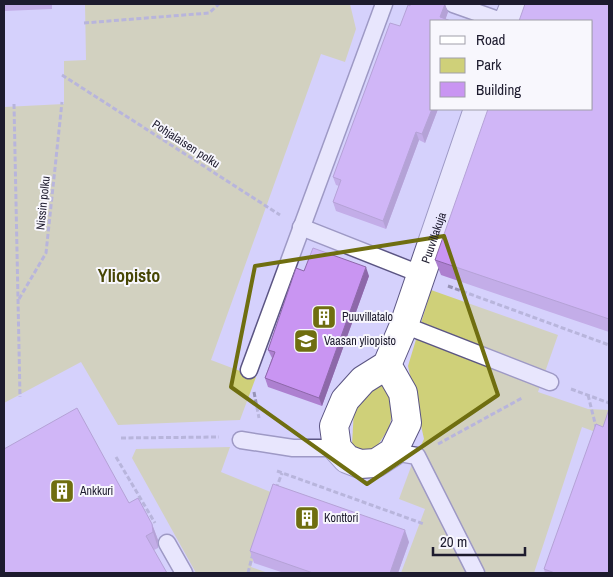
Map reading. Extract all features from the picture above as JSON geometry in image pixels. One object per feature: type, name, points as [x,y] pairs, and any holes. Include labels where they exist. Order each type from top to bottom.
[{"type":"street","points":[[508,20],[515,4]]},
{"type":"street","name":"Puuvillakuja","points":[[387,365],[404,325],[478,110]]},
{"type":"street","points":[[387,365],[403,393],[407,422],[405,454],[376,463],[360,464],[347,459],[337,448],[334,426],[345,400],[363,380],[387,365]]},
{"type":"lane","points":[[249,370],[384,4]]},
{"type":"lane","points":[[453,4],[498,20]]},
{"type":"lane","points":[[301,227],[420,274]]},
{"type":"lane","points":[[404,325],[550,382]]},
{"type":"lane","points":[[241,440],[293,448],[337,448]]},
{"type":"lane","points":[[405,454],[476,573]]},
{"type":"lane","points":[[166,543],[184,573]]},
{"type":"path","points":[[84,23],[209,14],[219,4]]},
{"type":"path","name":"Pohjalaisen polku","points":[[62,75],[301,227]]},
{"type":"path","name":"Nissin polku","points":[[19,298],[46,253],[62,102]]},
{"type":"path","name":"Nissin polku","points":[[14,104],[20,397]]},
{"type":"path","points":[[420,274],[442,284],[609,345]]},
{"type":"path","points":[[249,370],[264,443]]},
{"type":"path","points":[[405,454],[550,382],[609,403]]},
{"type":"path","points":[[588,395],[596,425],[593,434]]},
{"type":"path","points":[[121,438],[233,436],[241,440]]},
{"type":"path","points":[[275,492],[293,448]]},
{"type":"path","points":[[116,457],[166,543]]},
{"type":"path","points":[[274,470],[409,519]]},
{"type":"path","points":[[248,573],[255,548]]},
{"type":"highlighted area","points":[[444,236],[498,395],[367,484],[231,387],[255,266]]},
{"type":"green space","points":[[85,4],[350,4],[356,29],[345,62],[321,54],[211,360],[256,377],[240,420],[118,425],[81,362],[4,403],[4,107],[64,104],[64,61],[86,60]]},
{"type":"green space","points":[[431,290],[558,335],[538,392],[588,409],[609,410],[609,437],[582,427],[534,573],[401,573],[425,509],[399,499],[424,439],[408,366]]},
{"type":"green space","points":[[383,384],[395,402],[389,428],[374,451],[363,453],[352,445],[354,409],[374,385]]},
{"type":"green space","points":[[230,447],[221,472],[273,493],[251,567],[268,573],[196,573],[132,458],[136,449]]},
{"type":"building","points":[[410,4],[445,4],[440,17],[448,20],[430,20],[430,110],[432,110],[422,134],[416,132],[383,221],[333,202],[341,180],[333,177],[390,23],[400,26],[408,5],[410,6]]},
{"type":"building","points":[[525,4],[609,4],[609,319],[435,260],[488,110],[593,110],[593,20],[519,20]]},
{"type":"building","name":"Puuvillatalo","points":[[313,248],[366,267],[319,398],[265,378],[275,352],[268,350],[296,268],[304,271]]},
{"type":"building","name":"Ankkuri","points":[[77,408],[129,503],[138,498],[152,524],[153,532],[146,536],[167,573],[4,573],[4,449]]},
{"type":"building","points":[[609,409],[609,573],[555,573],[544,569],[596,424],[603,427]]},
{"type":"building","name":"Konttori","points":[[273,484],[405,530],[390,573],[313,573],[250,551]]},
{"type":"place","name":"Puuvillatalo","points":[[324,317]]},
{"type":"place","name":"Vaasan yliopisto","points":[[306,341]]},
{"type":"place","name":"Ankkuri","points":[[62,491]]},
{"type":"place","name":"Konttori","points":[[307,518]]},
{"type":"district","name":"Yliopisto","points":[[129,276]]}]
